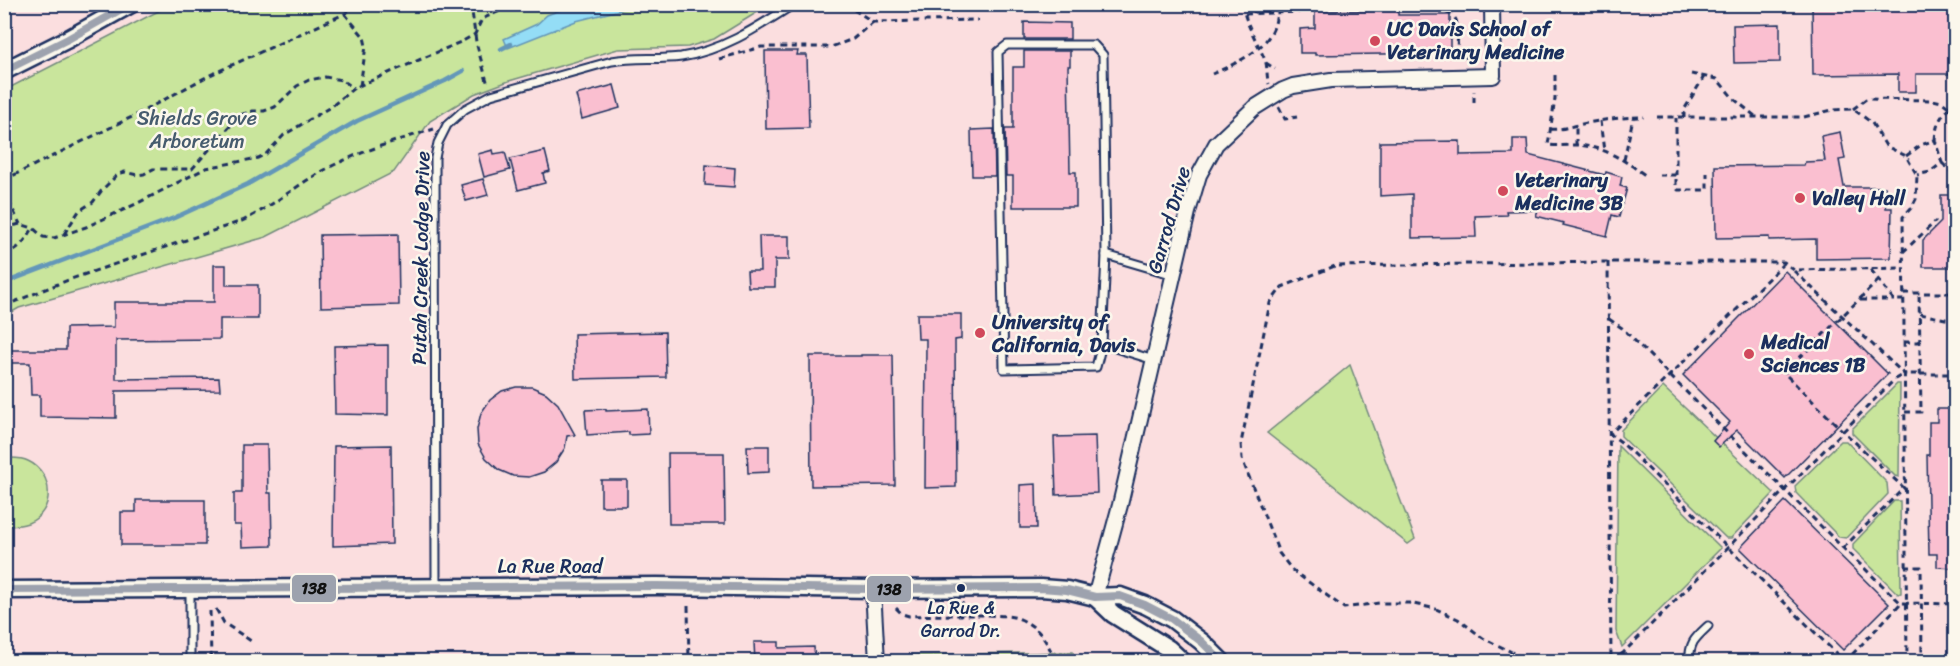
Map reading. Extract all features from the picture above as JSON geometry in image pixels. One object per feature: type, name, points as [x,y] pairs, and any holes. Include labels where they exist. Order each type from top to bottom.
[{"type":"street","points":[[4,71],[69,39],[131,4]]},
{"type":"street","name":"Garrod Drive","points":[[1095,597],[1120,504],[1188,213],[1199,175],[1216,144],[1254,108],[1273,95],[1293,86],[1331,80],[1493,76],[1492,4]]},
{"type":"street","name":"La Rue Road","points":[[4,590],[704,586],[873,589],[1041,588],[1067,590],[1095,597],[1120,596],[1145,605],[1172,619],[1202,642],[1222,662]]},
{"type":"street","points":[[873,589],[877,662]]},
{"type":"street","name":"La Rue Road","points":[[1095,597],[1113,614],[1169,649],[1183,662]]},
{"type":"lane","name":"Putah Creek Lodge Drive","points":[[436,588],[437,239],[435,158],[438,143],[447,125],[465,110],[491,95],[612,61],[698,54],[750,33],[794,4]]},
{"type":"lane","points":[[1007,45],[1094,45],[1103,55],[1106,255],[1102,344],[1096,367],[1004,369],[998,52],[1007,45]]},
{"type":"lane","points":[[1106,255],[1173,275]]},
{"type":"lane","points":[[1102,344],[1154,360]]},
{"type":"lane","points":[[190,589],[190,662]]},
{"type":"lane","points":[[1689,662],[1690,647],[1695,637],[1708,626]]},
{"type":"path","points":[[4,180],[134,116],[208,76],[344,14],[360,4]]},
{"type":"path","points":[[471,4],[475,34],[488,86]]},
{"type":"path","points":[[4,228],[20,224],[33,228],[43,237],[62,236],[136,204],[195,173],[223,164],[251,160],[266,154],[284,135],[332,106],[354,88],[463,41],[475,34],[482,19],[516,4]]},
{"type":"path","points":[[845,4],[873,22],[978,20]]},
{"type":"path","points":[[1242,4],[1244,15],[1266,63],[1266,77]]},
{"type":"path","points":[[1254,13],[1255,4]]},
{"type":"path","points":[[1212,74],[1251,56],[1265,43],[1277,13],[1276,4]]},
{"type":"path","points":[[1244,15],[1297,12],[1341,4]]},
{"type":"path","points":[[1384,4],[1441,9],[1453,16],[1456,21],[1458,53],[1474,61]]},
{"type":"path","points":[[344,14],[364,37],[366,46],[360,86]]},
{"type":"path","points":[[712,49],[717,60],[761,47],[831,47],[853,39],[873,22]]},
{"type":"path","points":[[1266,63],[1275,69]]},
{"type":"path","points":[[1691,74],[1717,79],[1734,99],[1756,117]]},
{"type":"path","points":[[1555,75],[1555,99],[1548,145],[1576,145],[1604,151],[1624,160],[1645,175]]},
{"type":"path","points":[[1684,118],[1684,110],[1705,75]]},
{"type":"path","points":[[62,236],[79,211],[93,202],[118,174],[125,172],[144,174],[153,169],[192,169],[240,115],[275,107],[297,86],[309,80],[325,77],[342,80],[354,88]]},
{"type":"path","points":[[1474,89],[1474,102]]},
{"type":"path","points":[[1657,117],[1804,117],[1832,110],[1853,109],[1866,99],[1878,98],[1933,100],[1942,102],[1950,108]]},
{"type":"path","points":[[1956,105],[1944,112],[1935,140],[1942,163],[1956,176]]},
{"type":"path","points":[[1853,109],[1872,123],[1886,146],[1906,156],[1917,175],[1916,199],[1903,217],[1905,412],[1903,604],[1907,662]]},
{"type":"path","points":[[1285,119],[1297,117]]},
{"type":"path","points":[[1624,160],[1634,117]]},
{"type":"path","points":[[1550,129],[1562,130],[1600,121],[1644,117]]},
{"type":"path","points":[[1676,118],[1676,187],[1678,190],[1707,190],[1707,173]]},
{"type":"path","points":[[1600,121],[1604,151]]},
{"type":"path","points":[[4,306],[68,280],[242,221],[320,172],[350,158],[447,125]]},
{"type":"path","points":[[1576,125],[1576,145]]},
{"type":"path","points":[[1906,156],[1921,145],[1935,140]]},
{"type":"path","points":[[1917,175],[1930,172],[1942,163]]},
{"type":"path","points":[[192,169],[195,173]]},
{"type":"path","points":[[1659,175],[1676,175]]},
{"type":"path","points":[[4,192],[20,224]]},
{"type":"path","points":[[1903,252],[1936,221]]},
{"type":"path","points":[[4,254],[17,249],[27,239],[33,228]]},
{"type":"path","points":[[1608,262],[1612,662]]},
{"type":"path","points":[[1610,434],[1784,262]]},
{"type":"path","points":[[1532,662],[1483,638],[1458,620],[1436,609],[1409,603],[1379,603],[1344,608],[1292,570],[1279,553],[1242,459],[1241,443],[1270,303],[1282,287],[1335,266],[1784,262],[1904,374]]},
{"type":"path","points":[[1794,270],[1903,268]]},
{"type":"path","points":[[1870,269],[1894,300]]},
{"type":"path","points":[[1879,280],[1784,373],[1904,488]]},
{"type":"path","points":[[1903,293],[1956,293]]},
{"type":"path","points":[[1905,412],[1921,412],[1919,293]]},
{"type":"path","points":[[1860,300],[1903,300]]},
{"type":"path","points":[[1920,314],[1956,321]]},
{"type":"path","points":[[1609,319],[1622,328],[1843,548],[1903,604],[1955,604]]},
{"type":"path","points":[[1903,342],[1920,342]]},
{"type":"path","points":[[1953,349],[1954,397]]},
{"type":"path","points":[[1612,662],[1895,379],[1904,374],[1955,374]]},
{"type":"path","points":[[1610,434],[1621,442],[1845,662],[1903,604]]},
{"type":"path","points":[[1843,548],[1904,488]]},
{"type":"path","points":[[1905,567],[1921,567],[1922,662]]},
{"type":"path","points":[[1954,584],[1954,626]]},
{"type":"path","points":[[688,606],[689,662]]},
{"type":"path","points":[[896,608],[902,614],[909,616],[1010,616],[1020,619],[1045,637],[1051,651]]},
{"type":"path","points":[[216,609],[224,623],[254,644]]},
{"type":"path","points":[[210,611],[211,662]]},
{"type":"path","points":[[1927,662],[1956,657]]},
{"type":"shaded area","name":"University of California, Davis","points":[[5,5],[1955,5],[1955,661],[5,661]]},
{"type":"green space","name":"Shields Grove Arboretum","points":[[170,5],[769,5],[714,39],[688,47],[618,49],[509,81],[474,94],[430,121],[394,172],[266,237],[19,308],[5,316],[5,90]]},
{"type":"green space","points":[[1350,365],[1415,539],[1408,544],[1267,433]]},
{"type":"green space","points":[[1897,384],[1900,384],[1899,477],[1895,476],[1852,433],[1852,429]]},
{"type":"green space","points":[[1663,387],[1774,493],[1731,538],[1726,538],[1621,436],[1621,430]]},
{"type":"green space","points":[[1841,441],[1846,441],[1887,483],[1888,494],[1846,538],[1839,537],[1796,493],[1795,486]]},
{"type":"green space","points":[[1618,446],[1721,548],[1622,647],[1616,631]]},
{"type":"green space","points":[[5,458],[19,458],[28,461],[37,467],[47,483],[47,502],[43,510],[37,518],[25,524],[5,526]]},
{"type":"green space","points":[[1894,501],[1900,501],[1901,593],[1898,594],[1853,549],[1853,544]]},
{"type":"green space","points":[[1073,652],[1073,661],[909,661],[909,655]]},
{"type":"water","points":[[576,4],[640,5],[576,21],[508,48],[504,39],[537,24],[547,15]]},
{"type":"building","points":[[1812,4],[1956,4],[1956,74],[1916,74],[1916,92],[1898,92],[1898,74],[1813,75]]},
{"type":"building","name":"UC Davis School of Veterinary Medicine","points":[[1398,10],[1398,15],[1450,15],[1450,53],[1315,55],[1315,53],[1300,53],[1300,29],[1315,28],[1315,11]]},
{"type":"building","points":[[1024,22],[1070,23],[1070,39],[1024,39]]},
{"type":"building","points":[[1780,24],[1780,62],[1734,63],[1733,25]]},
{"type":"building","points":[[765,51],[798,51],[797,55],[807,55],[809,128],[766,129]]},
{"type":"building","points":[[1024,51],[1070,51],[1070,66],[1068,66],[1070,172],[1076,172],[1076,207],[1013,207],[1013,176],[1006,176],[1005,129],[1013,129],[1013,67],[1024,67]]},
{"type":"building","points":[[614,85],[620,108],[582,119],[576,95]]},
{"type":"building","points":[[994,129],[995,176],[972,176],[971,130]]},
{"type":"building","name":"Valley Hall","points":[[1840,132],[1845,159],[1839,160],[1844,187],[1885,187],[1886,208],[1892,208],[1891,258],[1816,259],[1816,239],[1716,238],[1715,166],[1804,165],[1805,162],[1825,161],[1821,136]]},
{"type":"building","name":"Veterinary Medicine 3B","points":[[1513,139],[1527,139],[1528,155],[1605,175],[1606,172],[1622,177],[1620,186],[1627,188],[1619,217],[1612,215],[1607,236],[1536,216],[1538,210],[1506,211],[1507,215],[1475,216],[1476,237],[1412,238],[1412,194],[1380,196],[1380,142],[1460,141],[1460,155],[1513,154]]},
{"type":"building","points":[[493,150],[494,154],[505,152],[510,170],[484,177],[478,154]]},
{"type":"building","points":[[545,151],[550,171],[543,173],[545,183],[518,190],[510,159]]},
{"type":"building","points":[[706,165],[735,168],[734,187],[705,185]]},
{"type":"building","points":[[483,179],[488,195],[466,201],[461,185]]},
{"type":"building","points":[[1941,195],[1956,195],[1956,267],[1923,267],[1923,240],[1941,222]]},
{"type":"building","points":[[398,234],[399,305],[321,307],[320,235]]},
{"type":"building","points":[[759,236],[789,236],[789,260],[775,260],[775,287],[748,287],[747,271],[760,271]]},
{"type":"building","points":[[214,265],[226,265],[226,285],[258,285],[258,319],[220,319],[220,339],[116,340],[116,379],[219,378],[220,390],[116,391],[116,418],[40,417],[40,395],[31,395],[30,363],[4,363],[4,350],[66,350],[66,328],[114,327],[114,302],[214,302]]},
{"type":"building","name":"Medical Sciences 1B","points":[[1785,271],[1888,374],[1785,478],[1737,430],[1719,447],[1713,441],[1730,422],[1683,375]]},
{"type":"building","points":[[917,314],[961,314],[961,339],[955,340],[956,487],[925,488],[926,339],[918,339]]},
{"type":"building","points":[[665,332],[666,377],[575,379],[574,334]]},
{"type":"building","points":[[388,345],[388,415],[335,414],[334,346]]},
{"type":"building","points":[[893,355],[895,485],[811,486],[810,356]]},
{"type":"building","points":[[516,387],[532,387],[546,393],[558,404],[575,435],[567,436],[565,448],[556,462],[544,472],[529,477],[513,476],[499,470],[486,458],[478,444],[477,429],[481,413],[490,400],[502,391]]},
{"type":"building","points":[[606,409],[606,411],[648,409],[649,434],[629,435],[629,432],[587,435],[585,410]]},
{"type":"building","points":[[1937,409],[1956,409],[1956,568],[1937,567],[1937,554],[1929,554],[1927,455],[1929,455],[1929,422],[1937,422]]},
{"type":"building","points":[[1095,436],[1097,493],[1056,495],[1054,437]]},
{"type":"building","points":[[242,445],[267,445],[272,546],[242,547],[241,525],[234,525],[234,493],[242,493]]},
{"type":"building","points":[[391,445],[392,544],[333,546],[334,446]]},
{"type":"building","points":[[747,446],[769,446],[769,472],[748,473]]},
{"type":"building","points":[[668,453],[724,453],[725,524],[669,524]]},
{"type":"building","points":[[601,480],[627,480],[627,506],[601,506]]},
{"type":"building","points":[[1036,484],[1037,528],[1020,528],[1020,485]]},
{"type":"building","points":[[136,500],[205,500],[205,545],[121,545],[121,512],[136,512]]},
{"type":"building","points":[[1785,501],[1889,604],[1843,650],[1740,548]]},
{"type":"building","points":[[754,642],[779,642],[779,648],[814,647],[815,662],[755,662]]},
{"type":"waterway","points":[[501,49],[511,44]]},
{"type":"waterway","points":[[4,283],[174,218],[248,184],[357,121],[463,71]]},
{"type":"transit line","name":"138","points":[[4,71],[130,4]]},
{"type":"transit line","name":"138","points":[[4,590],[657,586],[873,589],[1041,588],[1067,590],[1095,597],[1120,596],[1145,605],[1172,619],[1202,642],[1222,662]]},
{"type":"place","name":"UC Davis School of Veterinary Medicine","points":[[1375,41]]},
{"type":"place","name":"Veterinary Medicine 3B","points":[[1503,191]]},
{"type":"place","name":"Valley Hall","points":[[1800,198]]},
{"type":"place","name":"University of California, Davis","points":[[980,333]]},
{"type":"place","name":"Medical Sciences 1B","points":[[1749,354]]},
{"type":"place","name":"La Rue & Garrod Dr.","points":[[961,588]]}]
